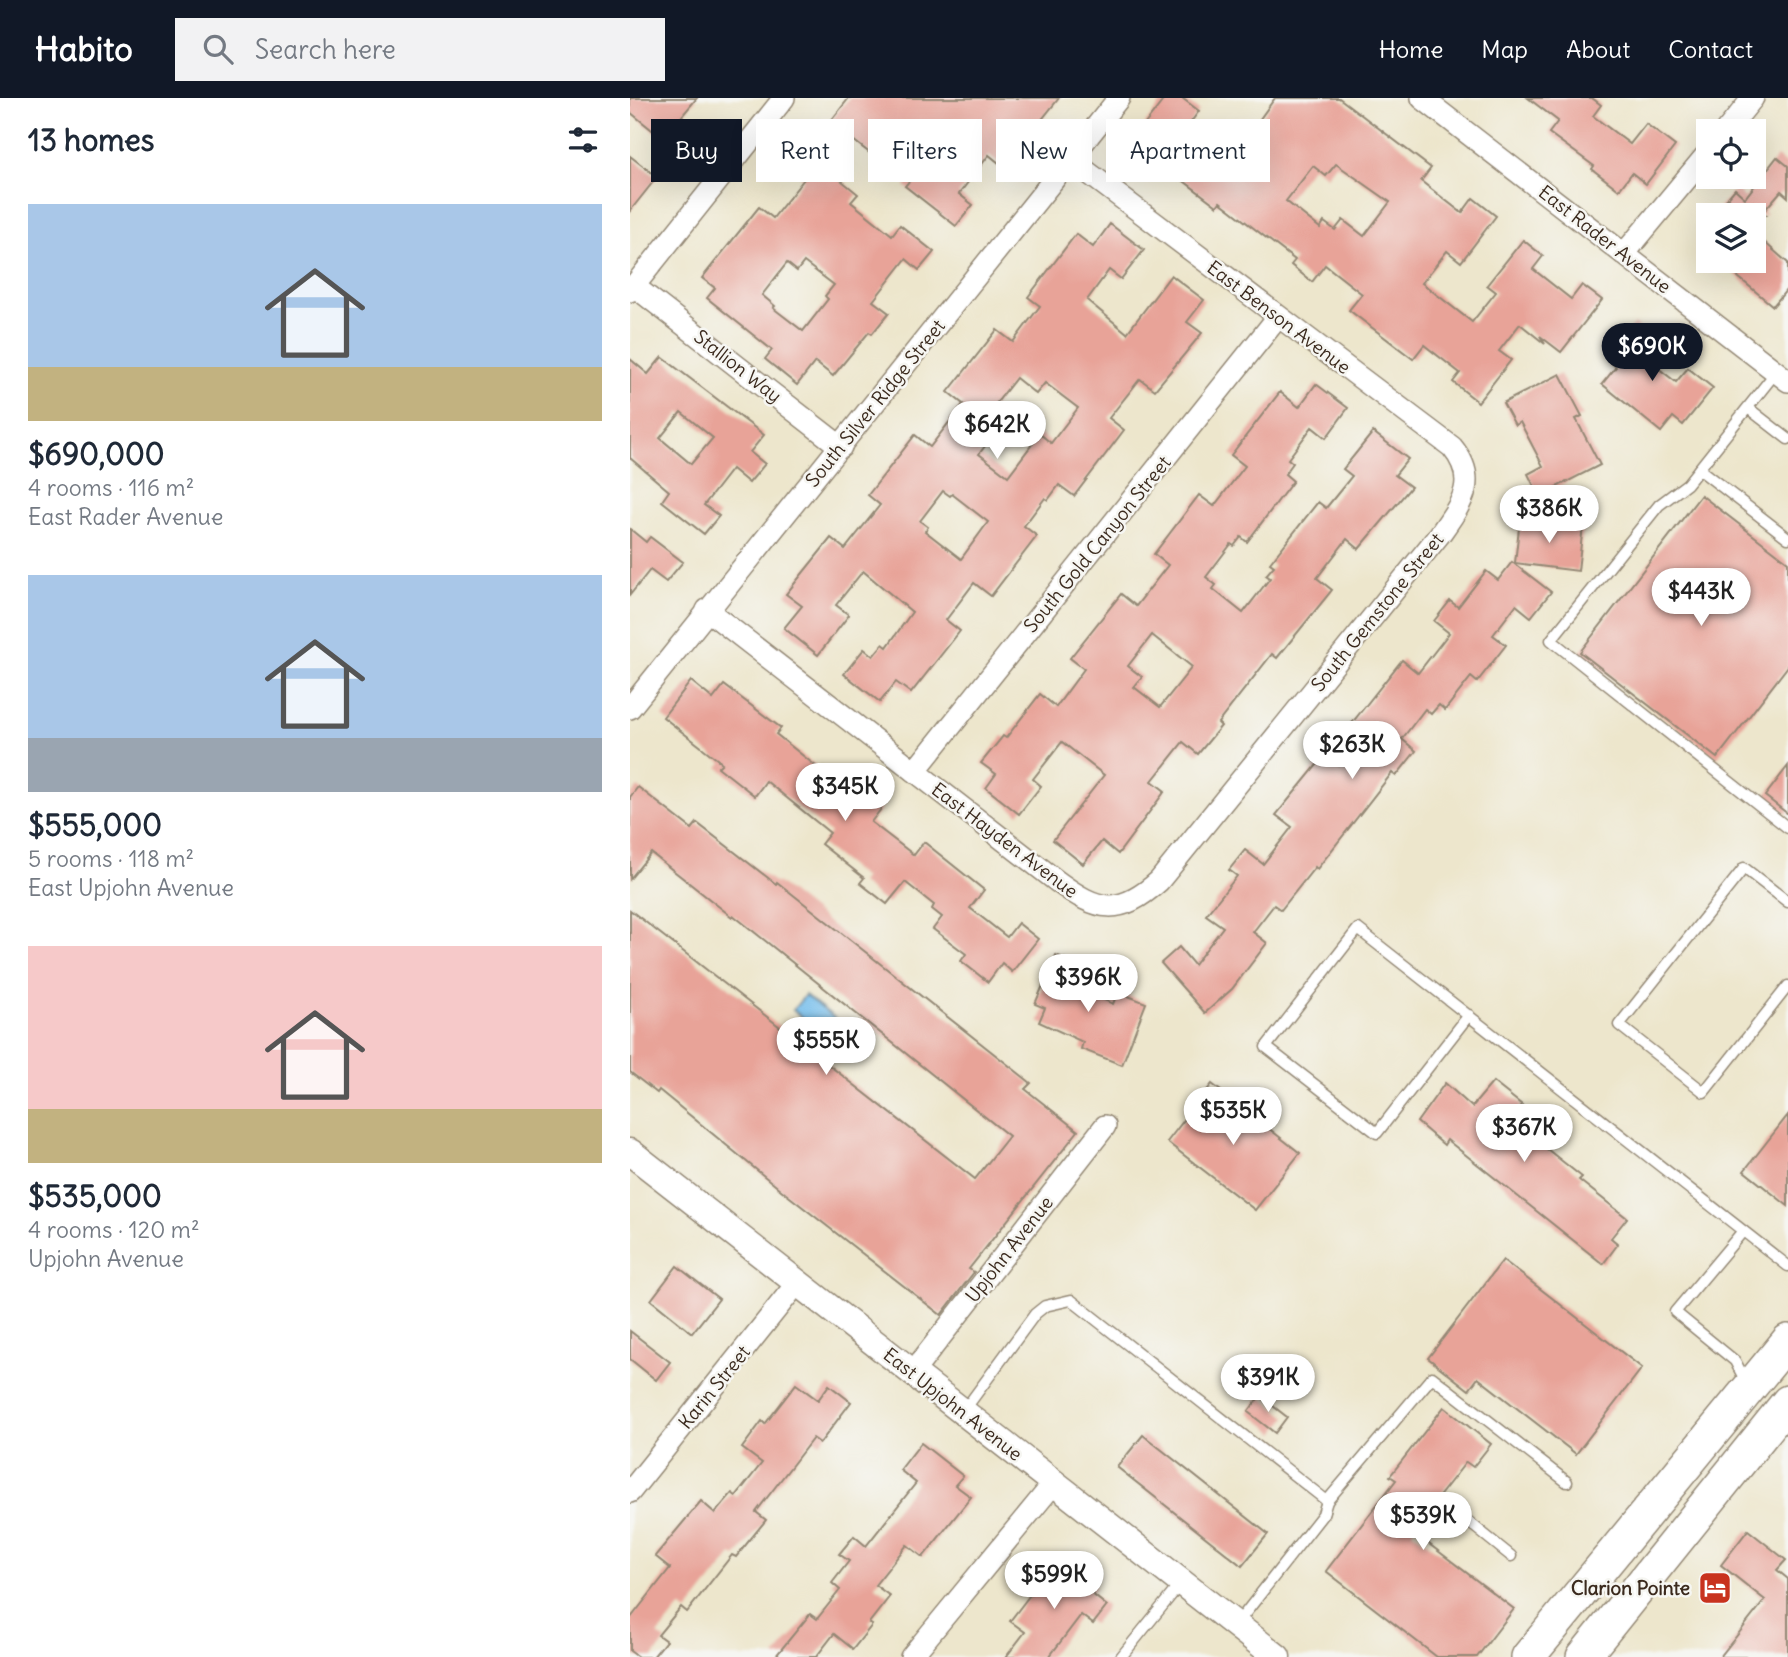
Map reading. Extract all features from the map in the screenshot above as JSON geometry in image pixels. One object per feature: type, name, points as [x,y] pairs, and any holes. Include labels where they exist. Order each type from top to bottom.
[{"type":"main road","points":[[1528,1657],[1788,1341]]},
{"type":"main road","points":[[1583,1657],[1785,1411]]},
{"type":"street","points":[[632,288],[783,98]]},
{"type":"street","name":"South Silver Ridge Street","points":[[1092,132],[1119,98]]},
{"type":"street","name":"East Rader Avenue","points":[[1422,98],[1782,377]]},
{"type":"street","points":[[1736,119],[1753,98]]},
{"type":"street","points":[[1624,254],[1696,167]]},
{"type":"street","name":"East Benson Avenue","points":[[1092,176],[1452,447],[1461,458],[1466,488]]},
{"type":"street","name":"South Silver Ridge Street","points":[[630,708],[1052,182]]},
{"type":"street","name":"Stallion Way","points":[[632,288],[841,447]]},
{"type":"street","name":"South Gold Canyon Street","points":[[915,771],[1278,317]]},
{"type":"street","name":"South Gemstone Street","points":[[1107,908],[1144,894],[1159,881],[1440,534],[1462,503],[1466,488]]},
{"type":"street","name":"East Hayden Avenue","points":[[707,610],[1080,897],[1107,908]]},
{"type":"street","name":"Upjohn Avenue","points":[[913,1372],[1105,1125]]},
{"type":"street","name":"East Upjohn Avenue","points":[[630,1152],[1277,1657]]},
{"type":"street","name":"Karin Street","points":[[630,1492],[798,1282]]},
{"type":"street","points":[[1749,1388],[1785,1411]]},
{"type":"street","points":[[911,1657],[1054,1483]]},
{"type":"lane","points":[[1782,377],[1748,408],[1687,484],[1659,505],[1551,640],[1788,828]]},
{"type":"lane","points":[[1748,408],[1788,439]]},
{"type":"lane","points":[[1699,468],[1788,538]]},
{"type":"lane","points":[[1788,902],[1744,868],[1619,1026],[1704,1092],[1788,986]]},
{"type":"lane","points":[[1469,1016],[1377,1133],[1266,1046],[1358,929],[1788,1266]]},
{"type":"lane","points":[[1743,1231],[1675,1312],[1735,1361],[1749,1388]]},
{"type":"lane","points":[[963,1412],[1035,1314],[1045,1306],[1071,1300],[1327,1502]]},
{"type":"lane","points":[[1236,1625],[1323,1514],[1327,1502],[1432,1377],[1567,1482]]},
{"type":"lane","points":[[1465,1519],[1511,1556]]},
{"type":"lane","points":[[1121,1657],[1181,1583]]},
{"type":"water","points":[[805,995],[836,1019],[824,1034],[793,1010]]},
{"type":"building","points":[[630,98],[697,98],[681,117],[684,119],[651,119],[651,129],[630,112]]},
{"type":"building","points":[[849,98],[1059,98],[1042,119],[996,119],[996,161],[989,155],[982,164],[982,119],[868,119],[868,152],[854,141],[854,119],[832,119]]},
{"type":"building","points":[[1165,98],[1182,98],[1199,111],[1193,119],[1149,119]]},
{"type":"building","points":[[1275,98],[1339,98],[1431,168],[1421,181],[1462,213],[1473,198],[1496,216],[1461,262],[1447,251],[1422,283],[1472,322],[1496,292],[1487,285],[1523,240],[1543,256],[1533,269],[1571,299],[1582,285],[1602,300],[1561,352],[1540,336],[1545,344],[1520,324],[1499,351],[1511,360],[1478,402],[1453,382],[1460,373],[1424,345],[1413,359],[1349,310],[1362,294],[1325,265],[1312,282],[1291,265],[1295,260],[1220,202],[1217,206],[1185,182],[1270,182],[1270,119],[1260,119]],"holes":[[[1336,164],[1390,202],[1364,236],[1343,220],[1335,230],[1324,222],[1320,228],[1286,201],[1313,166],[1326,176]]]},
{"type":"building","points":[[1528,98],[1592,98],[1601,105],[1593,116],[1630,144],[1646,124],[1675,146],[1646,184],[1632,173],[1619,190],[1592,169],[1594,166],[1549,133],[1558,121]]},
{"type":"building","points":[[630,156],[651,172],[653,182],[630,211]]},
{"type":"building","points":[[1777,157],[1788,166],[1788,197],[1781,191],[1766,208],[1766,203],[1723,203],[1735,189],[1745,198],[1752,189],[1766,189],[1766,171]]},
{"type":"building","points":[[802,182],[843,182],[858,194],[851,202],[892,235],[900,225],[934,252],[919,270],[906,259],[873,301],[889,313],[872,334],[869,332],[833,376],[815,362],[797,385],[765,359],[772,350],[707,298],[715,288],[702,278],[759,207],[773,218]],"holes":[[[804,262],[834,285],[825,296],[828,299],[803,331],[773,308],[775,306],[762,295],[787,263],[797,271]]]},
{"type":"building","points":[[908,182],[968,182],[959,194],[973,205],[956,226],[905,186]]},
{"type":"building","points":[[1110,224],[1144,250],[1121,279],[1109,270],[1087,300],[1127,333],[1171,275],[1204,300],[1187,322],[1202,333],[1155,390],[1140,379],[1109,418],[1124,430],[1074,496],[1059,485],[1048,500],[1045,498],[1024,526],[1037,536],[991,596],[974,583],[946,620],[960,631],[911,693],[896,682],[880,702],[844,674],[864,649],[873,656],[883,644],[887,647],[912,612],[863,571],[836,605],[849,615],[818,655],[784,628],[802,606],[786,594],[831,538],[845,549],[880,505],[868,495],[915,435],[930,447],[963,404],[948,392],[997,330],[1013,342],[1040,306],[1028,297],[1076,234],[1093,247]],"holes":[[[1016,378],[1036,394],[1045,383],[1078,408],[1051,443],[1040,434],[1008,476],[979,454],[1002,424],[988,414]],[[943,491],[950,496],[952,494],[988,522],[961,559],[925,531],[928,527],[920,521]]]},
{"type":"building","points":[[1766,244],[1788,263],[1788,288],[1773,306],[1733,273],[1766,273]]},
{"type":"building","points":[[1634,324],[1656,342],[1644,357],[1676,382],[1688,368],[1713,388],[1683,425],[1673,417],[1661,432],[1602,384],[1616,367],[1606,359]]},
{"type":"building","points":[[662,357],[764,435],[750,452],[765,464],[749,483],[732,469],[704,505],[719,516],[704,534],[662,501],[669,491],[630,458],[630,359],[648,374]],"holes":[[[681,412],[713,438],[691,464],[660,438]]]},
{"type":"building","points":[[1560,374],[1582,416],[1576,419],[1600,465],[1539,496],[1528,474],[1543,466],[1520,422],[1515,425],[1503,403]]},
{"type":"building","points":[[1316,384],[1348,408],[1326,438],[1312,427],[1288,459],[1293,463],[1285,474],[1293,481],[1247,542],[1241,537],[1234,546],[1231,544],[1206,577],[1216,585],[1213,589],[1243,613],[1270,578],[1266,575],[1274,566],[1270,563],[1318,502],[1326,508],[1352,476],[1343,469],[1373,432],[1408,459],[1395,475],[1411,487],[1359,549],[1347,539],[1317,578],[1332,590],[1277,658],[1272,654],[1218,723],[1221,726],[1198,754],[1183,742],[1152,781],[1165,791],[1118,854],[1102,841],[1083,864],[1053,840],[1104,775],[1062,742],[1033,779],[1041,786],[1019,814],[986,788],[996,774],[981,763],[1003,736],[1006,738],[1040,694],[1056,707],[1084,669],[1070,658],[1121,594],[1136,606],[1168,565],[1154,554],[1199,495],[1214,506],[1245,466],[1231,455],[1280,392],[1299,407]],"holes":[[[1152,635],[1192,667],[1160,707],[1134,687],[1142,677],[1128,666]]]},
{"type":"building","points":[[1701,495],[1788,562],[1788,666],[1717,758],[1580,652]]},
{"type":"building","points":[[1520,519],[1583,525],[1578,571],[1515,563]]},
{"type":"building","points":[[630,529],[646,542],[650,537],[683,562],[666,582],[650,570],[630,595]]},
{"type":"building","points":[[1512,562],[1551,592],[1531,617],[1516,605],[1493,635],[1506,645],[1477,682],[1471,677],[1445,710],[1439,705],[1431,714],[1425,709],[1402,739],[1416,751],[1396,776],[1392,773],[1317,869],[1315,867],[1281,910],[1274,905],[1253,932],[1267,943],[1232,989],[1205,1013],[1161,963],[1179,947],[1194,965],[1223,927],[1206,915],[1237,876],[1229,870],[1245,850],[1263,864],[1292,827],[1276,815],[1325,755],[1338,765],[1364,732],[1352,723],[1402,660],[1418,673],[1449,633],[1434,621],[1450,601],[1458,607],[1486,571],[1498,580]]},
{"type":"building","points":[[691,681],[713,699],[724,685],[781,728],[776,734],[822,771],[825,767],[881,809],[871,822],[914,855],[924,842],[984,890],[970,908],[1007,937],[1018,923],[1038,939],[1012,972],[1002,963],[988,982],[961,961],[966,954],[933,929],[942,917],[932,909],[934,905],[905,882],[887,904],[860,883],[864,878],[821,844],[830,833],[766,781],[755,796],[718,767],[722,763],[663,717]]},
{"type":"building","points":[[1788,766],[1788,814],[1765,796]]},
{"type":"building","points":[[638,787],[692,829],[697,823],[776,884],[777,882],[1031,1083],[1025,1089],[1078,1131],[969,1269],[974,1272],[941,1315],[659,1090],[657,1093],[630,1072],[630,910],[975,1179],[1009,1136],[733,915],[732,917],[651,853],[630,879],[630,797]]},
{"type":"building","points":[[1056,955],[1079,965],[1071,985],[1113,1004],[1118,992],[1146,1003],[1122,1065],[1081,1049],[1083,1042],[1039,1022],[1045,1008],[1035,1004]]},
{"type":"building","points":[[1493,1082],[1522,1105],[1518,1110],[1544,1132],[1537,1141],[1582,1177],[1579,1180],[1627,1218],[1611,1238],[1618,1244],[1603,1264],[1447,1140],[1444,1145],[1417,1122],[1445,1083],[1472,1107]]},
{"type":"building","points":[[1212,1084],[1300,1153],[1255,1210],[1167,1142]]},
{"type":"building","points":[[1788,1115],[1788,1206],[1744,1171]]},
{"type":"building","points":[[1503,1260],[1642,1368],[1576,1454],[1478,1378],[1469,1390],[1428,1358]]},
{"type":"building","points":[[677,1266],[719,1299],[692,1333],[651,1300]]},
{"type":"building","points":[[630,1331],[670,1362],[656,1380],[630,1359]]},
{"type":"building","points":[[796,1384],[818,1400],[829,1385],[851,1402],[820,1443],[813,1438],[756,1512],[766,1520],[736,1557],[732,1555],[687,1612],[681,1607],[658,1635],[666,1641],[653,1657],[638,1657],[630,1651],[630,1619],[670,1568],[655,1556],[701,1501],[715,1513],[732,1493],[736,1496],[762,1463],[742,1448],[762,1421],[765,1424]]},
{"type":"building","points":[[1260,1396],[1287,1417],[1275,1433],[1248,1412]]},
{"type":"building","points":[[1444,1407],[1491,1444],[1473,1467],[1466,1462],[1412,1531],[1514,1609],[1477,1657],[1437,1657],[1326,1571],[1396,1480],[1390,1476]]},
{"type":"building","points":[[1143,1435],[1268,1534],[1242,1566],[1117,1467]]},
{"type":"building","points":[[921,1443],[963,1476],[955,1485],[971,1497],[923,1557],[907,1545],[875,1585],[890,1596],[853,1649],[834,1634],[816,1657],[775,1657],[810,1614],[817,1619],[840,1590],[832,1583],[849,1561],[839,1554],[854,1536],[866,1546],[916,1483],[900,1470]]},
{"type":"building","points":[[1748,1530],[1786,1560],[1777,1570],[1788,1579],[1788,1657],[1720,1657],[1765,1600],[1721,1565]]},
{"type":"building","points":[[1059,1557],[1096,1587],[1091,1593],[1107,1606],[1093,1624],[1081,1615],[1049,1657],[1006,1657],[1025,1632],[1010,1621]]},
{"type":"place","name":"Clarion Pointe","points":[[1715,1588]]}]
